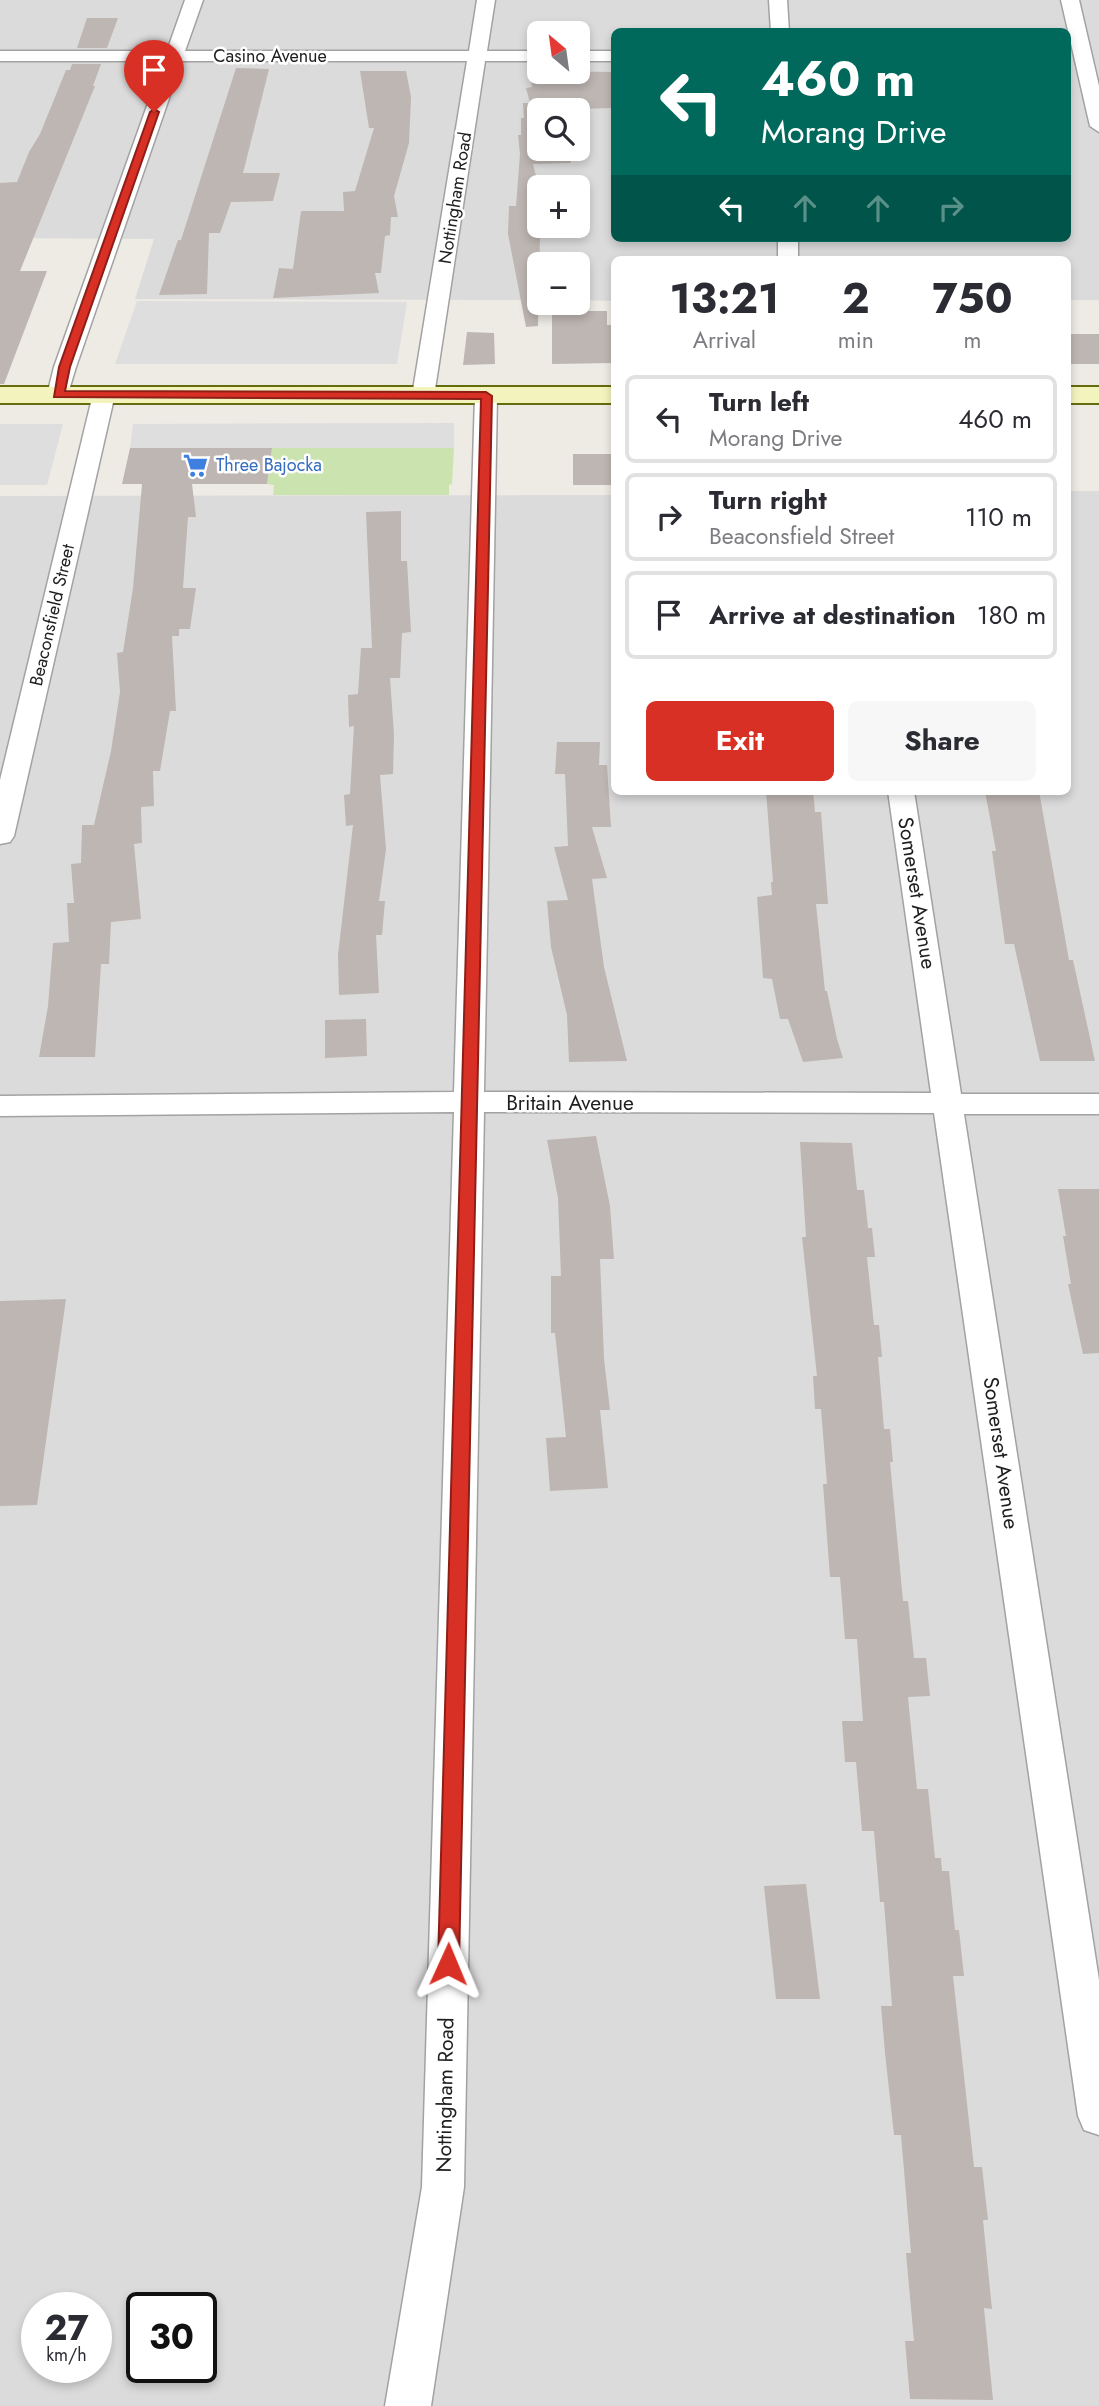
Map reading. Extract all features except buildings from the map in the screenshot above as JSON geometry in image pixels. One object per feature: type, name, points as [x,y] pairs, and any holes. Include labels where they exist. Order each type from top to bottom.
[{"type":"street","points":[[58,395],[65,367],[194,0]]},
{"type":"street","name":"Nottingham Road","points":[[423,396],[486,0]]},
{"type":"street","points":[[778,0],[780,28]]},
{"type":"street","points":[[1070,0],[1099,126]]},
{"type":"street","points":[[590,56],[611,55]]},
{"type":"street","name":"Casino Avenue","points":[[0,56],[527,56]]},
{"type":"street","name":"Beaconsfield Street","points":[[0,836],[104,394]]},
{"type":"street","points":[[0,395],[611,396]]},
{"type":"street","points":[[1071,395],[1099,395]]},
{"type":"street","name":"Nottingham Road","points":[[408,2406],[443,2187],[486,396]]},
{"type":"street","name":"Somerset Avenue","points":[[902,795],[1099,2116]]},
{"type":"street","name":"Britain Avenue","points":[[0,1107],[470,1102],[1099,1104]]},
{"type":"shaded area","points":[[0,0],[1099,0],[1099,300],[1071,300],[1071,256],[611,256],[611,301],[590,300],[590,252],[527,252],[527,300],[135,299],[154,239],[0,238]]},
{"type":"shaded area","points":[[137,301],[407,302],[397,364],[115,364]]},
{"type":"shaded area","points":[[454,423],[454,448],[130,448],[133,424]]},
{"type":"shaded area","points":[[0,424],[63,424],[47,485],[0,485]]},
{"type":"shaded area","points":[[1071,491],[1099,491],[1099,2406],[0,2406],[0,496],[611,495],[611,795],[1071,795]]},
{"type":"green space","points":[[272,448],[454,448],[452,484],[449,485],[449,495],[273,495],[274,485],[267,484]]},
{"type":"place","name":"Three Bajocka","points":[[196,465]]},
{"type":"route","points":[[154,112],[65,367],[58,395],[486,396],[448,1964]]}]
